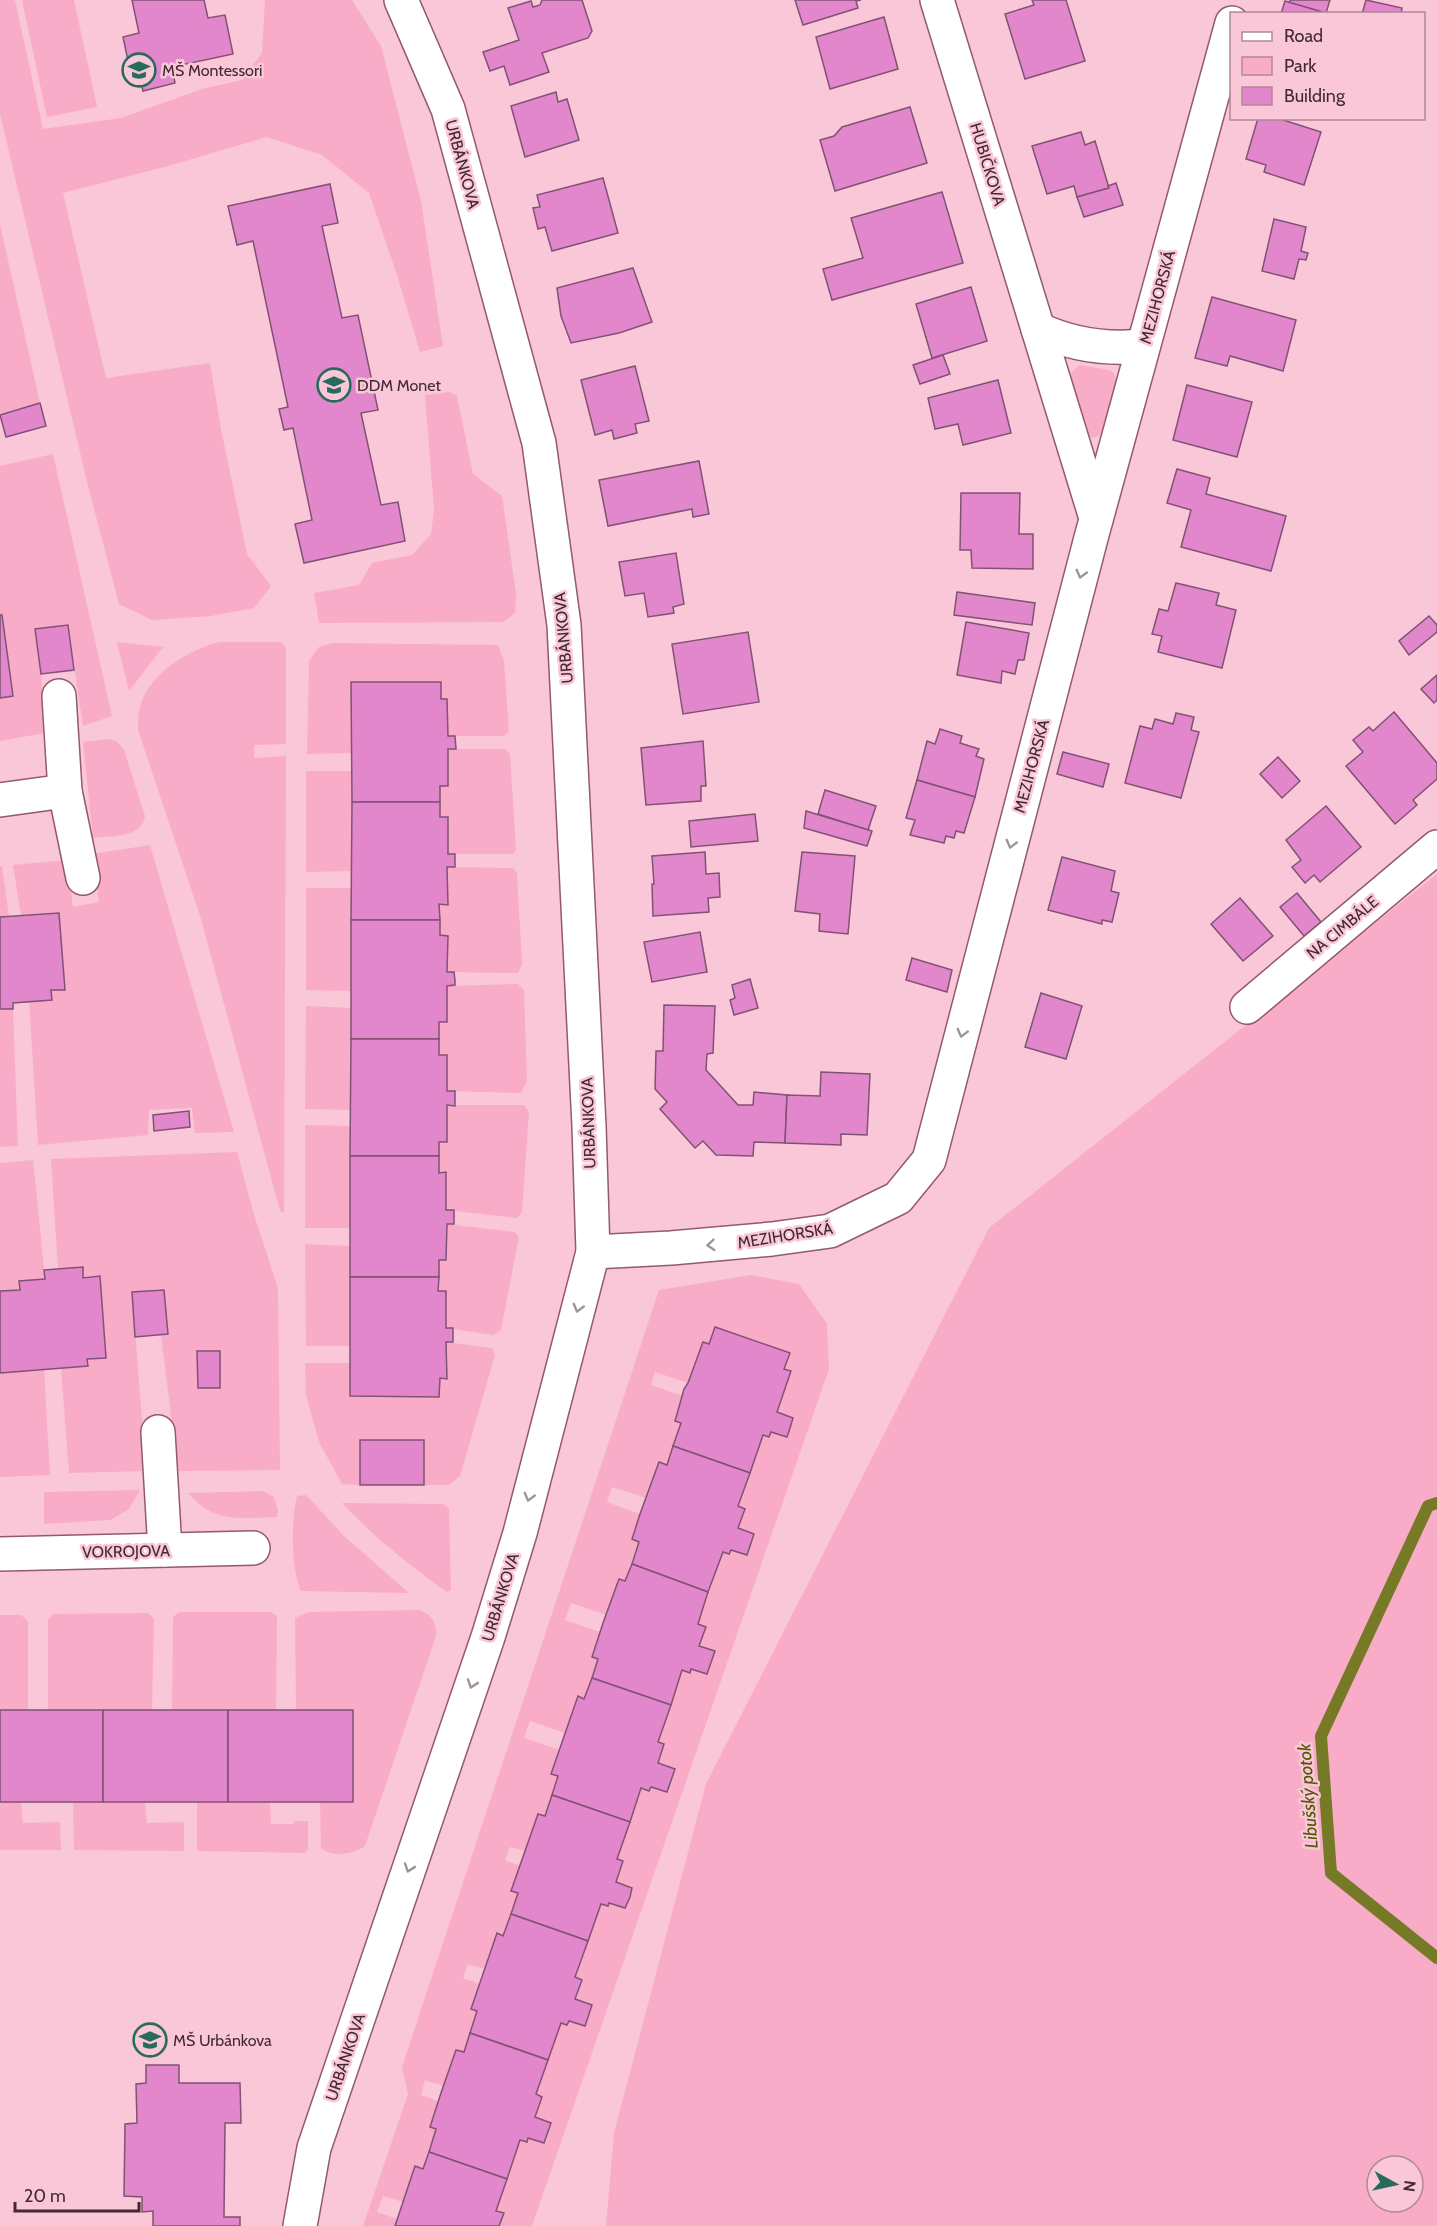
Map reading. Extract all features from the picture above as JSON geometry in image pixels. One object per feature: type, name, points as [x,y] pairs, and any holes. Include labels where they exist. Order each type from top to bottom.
[{"type":"street","name":"URBÁNKOVA","points":[[300,2226],[314,2148],[511,1564],[593,1252],[589,1126],[564,625],[539,443],[448,109],[401,0]]},
{"type":"street","name":"HUBIČKOVA","points":[[937,0],[1096,518]]},
{"type":"street","name":"MEZIHORSKÁ","points":[[593,1252],[716,1244],[830,1231],[898,1198],[928,1160],[1096,518],[1230,30]]},
{"type":"street","points":[[1038,329],[1056,337],[1096,347],[1143,346]]},
{"type":"street","points":[[59,696],[65,791],[83,878]]},
{"type":"street","points":[[0,800],[65,791]]},
{"type":"street","name":"NA CIMBÁLE","points":[[1248,1007],[1437,847]]},
{"type":"street","points":[[158,1432],[165,1550]]},
{"type":"street","name":"VOKROJOVA","points":[[0,1554],[253,1548]]},
{"type":"green space","points":[[0,0],[15,0],[43,129],[121,118],[202,89],[242,80],[262,53],[265,0],[352,0],[381,46],[421,201],[443,346],[420,352],[369,193],[322,155],[267,137],[63,193],[106,378],[210,363],[247,554],[271,586],[254,608],[211,616],[152,620],[119,604],[88,486],[0,114]]},
{"type":"green space","points":[[22,0],[74,0],[97,107],[47,117]]},
{"type":"green space","points":[[0,224],[40,403],[0,415]]},
{"type":"green space","points":[[1080,365],[1109,370],[1114,373],[1117,384],[1103,433],[1094,438],[1088,436],[1071,379],[1071,373]]},
{"type":"green space","points":[[450,392],[457,396],[473,474],[502,496],[516,593],[515,613],[503,622],[319,623],[314,593],[359,585],[372,563],[412,555],[431,534],[434,509],[425,395]]},
{"type":"green space","points":[[53,454],[112,716],[83,726],[68,625],[36,629],[45,733],[0,741],[0,698],[13,696],[2,616],[0,615],[0,466]]},
{"type":"green space","points":[[117,642],[163,647],[129,691]]},
{"type":"green space","points":[[220,642],[280,642],[286,651],[286,744],[254,745],[254,758],[286,756],[284,1213],[280,1211],[201,919],[138,730],[139,710],[144,695],[161,674],[183,657]]},
{"type":"green space","points":[[333,643],[498,645],[504,661],[509,731],[504,736],[448,736],[447,699],[441,699],[441,682],[352,682],[352,753],[307,754],[309,661],[319,647]]},
{"type":"green space","points":[[110,739],[118,742],[124,750],[145,816],[138,829],[132,832],[93,838],[83,742]]},
{"type":"green space","points":[[448,749],[505,749],[510,754],[516,850],[513,854],[448,854],[448,817],[440,817],[440,786]]},
{"type":"green space","points":[[306,771],[351,771],[351,871],[306,872]]},
{"type":"green space","points":[[150,845],[234,1132],[195,1133],[192,1108],[149,1110],[148,1135],[38,1145],[29,1001],[52,1000],[51,990],[65,989],[59,914],[21,916],[13,865],[67,860],[73,907],[99,902],[92,854]]},
{"type":"green space","points":[[0,866],[2,866],[9,916],[0,917]]},
{"type":"green space","points":[[447,867],[513,868],[517,873],[522,964],[518,973],[447,972],[448,936],[440,935],[439,904],[448,904]]},
{"type":"green space","points":[[1437,874],[1437,2226],[606,2226],[614,2133],[706,1784],[989,1228]]},
{"type":"green space","points":[[306,888],[352,888],[351,991],[306,990]]},
{"type":"green space","points":[[518,984],[524,990],[527,1081],[521,1093],[447,1091],[447,1055],[439,1055],[439,1022],[447,1022],[447,986]]},
{"type":"green space","points":[[306,1006],[351,1008],[351,1110],[305,1109]]},
{"type":"green space","points":[[0,1009],[13,1009],[18,1146],[0,1147]]},
{"type":"green space","points":[[447,1105],[524,1105],[529,1112],[522,1212],[517,1218],[446,1210],[446,1173],[439,1173],[439,1142]]},
{"type":"green space","points":[[305,1125],[351,1126],[350,1228],[305,1228]]},
{"type":"green space","points":[[237,1152],[255,1218],[278,1288],[280,1470],[178,1471],[161,1335],[168,1334],[164,1290],[132,1292],[146,1471],[69,1473],[61,1368],[88,1366],[87,1359],[106,1357],[100,1277],[83,1278],[83,1268],[58,1269],[51,1159]],"holes":[[[197,1351],[220,1351],[219,1388],[198,1388]]]},
{"type":"green space","points":[[33,1160],[45,1279],[19,1281],[20,1290],[0,1291],[0,1163]]},
{"type":"green space","points":[[447,1224],[515,1232],[519,1237],[501,1330],[493,1335],[446,1328],[446,1291],[438,1291],[439,1260],[446,1260]]},
{"type":"green space","points":[[305,1244],[350,1246],[350,1346],[306,1346]]},
{"type":"green space","points":[[751,1275],[799,1284],[827,1324],[829,1369],[532,2226],[499,2226],[503,2213],[496,2211],[520,2140],[527,2142],[528,2138],[545,2143],[551,2123],[535,2117],[536,2094],[561,2023],[567,2025],[569,2021],[582,1981],[575,1977],[601,1904],[630,1897],[632,1888],[616,1882],[623,1861],[617,1859],[641,1788],[649,1791],[651,1787],[664,1744],[658,1742],[682,1670],[690,1673],[691,1669],[707,1674],[715,1652],[699,1646],[705,1627],[698,1624],[723,1552],[729,1554],[731,1550],[747,1555],[754,1534],[738,1528],[745,1509],[738,1506],[763,1435],[769,1437],[771,1432],[787,1437],[793,1419],[777,1412],[791,1372],[784,1369],[789,1353],[716,1327],[709,1344],[703,1342],[688,1383],[655,1372],[651,1385],[683,1396],[675,1421],[681,1423],[667,1465],[659,1462],[646,1498],[612,1487],[607,1502],[640,1514],[632,1539],[639,1542],[625,1581],[619,1579],[606,1615],[571,1603],[565,1620],[600,1632],[592,1656],[598,1659],[584,1699],[577,1697],[565,1733],[530,1721],[524,1738],[560,1750],[551,1773],[558,1776],[545,1816],[538,1815],[525,1851],[510,1847],[505,1860],[520,1866],[511,1891],[518,1893],[503,1936],[498,1934],[485,1969],[468,1964],[463,1978],[480,1984],[477,2011],[464,2052],[456,2050],[444,2086],[425,2080],[421,2095],[438,2101],[430,2127],[436,2129],[423,2169],[416,2166],[403,2202],[383,2196],[377,2212],[397,2219],[395,2226],[363,2226],[408,2094],[402,2067],[659,1290]]},
{"type":"green space","points":[[446,1342],[492,1348],[495,1355],[460,1476],[449,1485],[424,1485],[424,1440],[360,1440],[360,1485],[342,1484],[319,1442],[306,1395],[305,1363],[350,1363],[350,1396],[439,1397],[440,1378],[447,1378]]},
{"type":"green space","points":[[44,1369],[50,1475],[0,1477],[0,1373]]},
{"type":"green space","points":[[140,1490],[129,1509],[110,1520],[44,1524],[44,1492]]},
{"type":"green space","points":[[263,1491],[274,1497],[278,1510],[277,1517],[229,1517],[208,1510],[188,1493]]},
{"type":"green space","points":[[306,1495],[344,1536],[409,1593],[301,1591],[295,1571],[293,1530],[297,1496]]},
{"type":"green space","points":[[342,1503],[443,1504],[449,1509],[451,1590],[447,1592],[406,1561],[379,1539]]},
{"type":"green space","points":[[420,1610],[433,1620],[436,1636],[365,1846],[343,1854],[331,1853],[321,1848],[320,1802],[353,1801],[353,1710],[296,1710],[295,1618],[308,1612]]},
{"type":"green space","points":[[179,1612],[270,1612],[277,1616],[276,1710],[172,1710],[173,1617]]},
{"type":"green space","points":[[148,1613],[154,1619],[152,1710],[48,1710],[48,1620],[53,1614]]},
{"type":"green space","points":[[0,1615],[21,1615],[28,1621],[28,1710],[0,1710]]},
{"type":"green space","points":[[0,1802],[21,1802],[23,1823],[60,1822],[61,1850],[0,1850]]},
{"type":"green space","points":[[73,1802],[145,1802],[147,1823],[184,1822],[184,1851],[74,1850]]},
{"type":"green space","points":[[197,1802],[270,1802],[271,1824],[294,1824],[294,1821],[308,1821],[308,1849],[305,1853],[197,1851]]},
{"type":"building","points":[[132,0],[204,0],[208,18],[225,15],[233,54],[172,67],[175,83],[143,91],[139,73],[131,75],[123,37],[139,33]]},
{"type":"building","points":[[542,0],[582,0],[592,31],[588,38],[542,53],[549,72],[510,85],[504,66],[490,71],[483,52],[519,40],[508,8],[531,1],[533,7],[540,5]]},
{"type":"building","points":[[795,0],[861,0],[856,1],[858,8],[803,25]]},
{"type":"building","points":[[1032,0],[1066,0],[1085,61],[1025,79],[1005,14],[1034,5]]},
{"type":"building","points":[[1290,0],[1330,0],[1326,12],[1289,3]]},
{"type":"building","points":[[1366,0],[1402,8],[1401,12],[1363,12]]},
{"type":"building","points":[[1285,1],[1323,12],[1282,12]]},
{"type":"building","points":[[884,17],[898,69],[830,89],[816,37]]},
{"type":"building","points":[[556,92],[558,102],[567,99],[579,140],[525,157],[511,106]]},
{"type":"building","points":[[910,107],[927,163],[835,191],[820,140],[834,136],[842,127]]},
{"type":"building","points":[[1257,120],[1283,120],[1321,132],[1304,185],[1264,172],[1266,165],[1246,159]]},
{"type":"building","points":[[1081,132],[1085,145],[1095,141],[1109,188],[1077,197],[1074,186],[1047,194],[1032,146]]},
{"type":"building","points":[[603,178],[618,233],[552,251],[545,227],[538,229],[533,208],[540,207],[537,195]]},
{"type":"building","points":[[1116,183],[1123,205],[1084,217],[1077,197],[1109,188],[1108,186]]},
{"type":"building","points":[[330,184],[338,223],[322,226],[342,318],[358,315],[378,410],[361,413],[381,505],[398,502],[405,541],[304,563],[295,524],[312,520],[293,428],[284,430],[279,409],[288,407],[253,241],[237,245],[228,206]]},
{"type":"building","points":[[942,192],[963,263],[832,300],[823,269],[863,258],[851,218]]},
{"type":"building","points":[[1274,219],[1306,227],[1301,251],[1308,253],[1306,260],[1299,259],[1294,279],[1262,271]]},
{"type":"building","points":[[633,268],[652,322],[619,333],[571,343],[561,316],[557,288]]},
{"type":"building","points":[[971,287],[987,341],[932,358],[916,304]]},
{"type":"building","points":[[1212,297],[1296,320],[1283,371],[1230,356],[1227,366],[1195,358]]},
{"type":"building","points":[[943,355],[950,374],[920,384],[913,365]]},
{"type":"building","points":[[635,366],[649,421],[635,424],[637,433],[614,439],[612,430],[595,435],[581,380]]},
{"type":"building","points":[[998,380],[1011,433],[963,445],[958,424],[935,429],[928,398]]},
{"type":"building","points":[[1187,385],[1252,402],[1237,457],[1173,440]]},
{"type":"building","points":[[40,403],[46,426],[6,437],[0,415]]},
{"type":"building","points":[[699,461],[709,514],[693,517],[692,509],[608,526],[599,480]]},
{"type":"building","points":[[1177,469],[1210,478],[1206,494],[1286,516],[1271,571],[1181,547],[1191,510],[1167,503]]},
{"type":"building","points":[[961,493],[1020,493],[1019,534],[1033,534],[1033,569],[972,568],[971,550],[960,550]]},
{"type":"building","points":[[676,553],[684,604],[673,607],[674,613],[648,617],[644,593],[625,596],[619,562]]},
{"type":"building","points":[[1176,583],[1219,593],[1216,605],[1236,610],[1222,668],[1158,652],[1162,636],[1152,634],[1159,609],[1168,611]]},
{"type":"building","points":[[957,592],[1035,603],[1032,625],[954,615]]},
{"type":"building","points":[[0,615],[2,615],[13,696],[0,698]]},
{"type":"building","points":[[1429,616],[1437,625],[1437,632],[1409,655],[1399,641]]},
{"type":"building","points":[[966,622],[1029,633],[1024,660],[1018,660],[1015,674],[1002,671],[1001,683],[957,675]]},
{"type":"building","points":[[68,625],[74,670],[41,674],[35,629]]},
{"type":"building","points":[[748,632],[759,702],[683,714],[672,644]]},
{"type":"building","points":[[1437,675],[1437,700],[1434,703],[1421,689]]},
{"type":"building","points":[[351,682],[441,682],[441,699],[447,699],[448,736],[455,736],[456,749],[448,749],[448,786],[440,786],[440,802],[352,802]]},
{"type":"building","points":[[1394,712],[1437,763],[1437,779],[1413,800],[1417,805],[1395,824],[1346,766],[1363,752],[1353,740],[1369,727],[1373,731]]},
{"type":"building","points":[[1176,713],[1194,717],[1191,730],[1199,732],[1181,798],[1125,783],[1140,726],[1152,729],[1155,719],[1173,724]]},
{"type":"building","points":[[940,729],[962,736],[960,743],[979,749],[976,756],[984,759],[975,797],[917,780],[927,741],[935,744]]},
{"type":"building","points":[[703,741],[706,786],[701,786],[701,801],[646,805],[641,748]]},
{"type":"building","points":[[1063,752],[1109,764],[1103,787],[1057,774]]},
{"type":"building","points":[[1278,757],[1300,781],[1282,798],[1260,774]]},
{"type":"building","points":[[917,780],[975,797],[964,833],[956,831],[954,838],[946,836],[944,843],[910,835],[915,820],[906,818]]},
{"type":"building","points":[[825,790],[876,806],[868,830],[818,814]]},
{"type":"building","points":[[352,802],[440,802],[440,817],[448,817],[448,854],[455,854],[455,867],[447,867],[448,905],[439,904],[440,920],[351,920]]},
{"type":"building","points":[[1326,806],[1361,847],[1320,882],[1314,875],[1305,883],[1292,867],[1301,860],[1286,840]]},
{"type":"building","points":[[806,811],[872,831],[867,846],[804,828]]},
{"type":"building","points":[[755,814],[758,841],[691,847],[689,821]]},
{"type":"building","points":[[705,852],[706,874],[719,873],[720,897],[708,898],[709,912],[653,916],[652,856]]},
{"type":"building","points":[[802,852],[855,856],[848,934],[819,931],[820,914],[795,911]]},
{"type":"building","points":[[1062,857],[1115,871],[1111,891],[1119,893],[1112,922],[1102,920],[1102,924],[1048,910]]},
{"type":"building","points":[[1297,893],[1321,922],[1304,936],[1280,907]]},
{"type":"building","points":[[1240,898],[1273,936],[1243,961],[1211,924]]},
{"type":"building","points":[[59,913],[65,990],[51,990],[52,1000],[13,1003],[13,1009],[0,1009],[0,917]]},
{"type":"building","points":[[351,920],[440,920],[440,935],[448,936],[447,972],[454,972],[455,985],[447,986],[447,1022],[439,1022],[439,1039],[351,1039]]},
{"type":"building","points":[[700,932],[707,972],[652,982],[644,942]]},
{"type":"building","points":[[912,958],[952,970],[947,992],[906,980]]},
{"type":"building","points":[[750,979],[758,1008],[734,1015],[730,1000],[735,998],[732,985]]},
{"type":"building","points":[[1041,993],[1082,1006],[1066,1059],[1025,1047]]},
{"type":"building","points":[[664,1005],[715,1006],[713,1053],[707,1054],[706,1070],[738,1105],[753,1105],[754,1092],[787,1095],[785,1143],[754,1142],[753,1156],[716,1155],[703,1141],[695,1148],[660,1109],[667,1102],[655,1089],[656,1051],[663,1051]]},
{"type":"building","points":[[351,1039],[439,1039],[439,1055],[447,1055],[447,1091],[455,1091],[455,1106],[447,1105],[447,1142],[439,1142],[439,1156],[350,1156]]},
{"type":"building","points":[[821,1072],[870,1074],[867,1135],[841,1134],[841,1145],[785,1143],[787,1095],[820,1096]]},
{"type":"building","points":[[189,1111],[190,1127],[154,1131],[153,1115]]},
{"type":"building","points":[[350,1156],[439,1156],[439,1173],[446,1172],[446,1210],[454,1210],[454,1224],[447,1224],[446,1260],[439,1260],[439,1277],[350,1277]]},
{"type":"building","points":[[83,1267],[83,1278],[100,1276],[106,1358],[87,1359],[88,1366],[0,1373],[0,1291],[20,1290],[19,1281],[45,1279],[44,1270]]},
{"type":"building","points":[[350,1277],[439,1277],[438,1291],[446,1291],[446,1328],[453,1328],[453,1342],[446,1342],[447,1379],[440,1378],[439,1397],[350,1396]]},
{"type":"building","points":[[164,1290],[168,1334],[135,1337],[132,1292]]},
{"type":"building","points":[[715,1327],[790,1353],[784,1369],[791,1371],[777,1412],[793,1418],[787,1437],[771,1432],[769,1437],[763,1435],[750,1473],[673,1446],[681,1423],[675,1421],[684,1389],[703,1342],[709,1344]]},
{"type":"building","points":[[197,1351],[220,1351],[220,1388],[198,1388]]},
{"type":"building","points":[[360,1440],[424,1440],[424,1485],[360,1485]]},
{"type":"building","points":[[673,1446],[750,1473],[738,1506],[745,1509],[738,1528],[754,1534],[747,1555],[731,1550],[729,1554],[723,1552],[708,1592],[632,1564],[639,1542],[632,1539],[640,1514],[659,1462],[667,1465]]},
{"type":"building","points":[[632,1564],[708,1592],[698,1624],[706,1627],[699,1646],[715,1651],[707,1674],[691,1669],[690,1673],[682,1670],[671,1705],[592,1678],[598,1659],[592,1657],[603,1623],[619,1579],[625,1581]]},
{"type":"building","points":[[592,1678],[671,1705],[658,1742],[664,1744],[658,1763],[675,1769],[667,1792],[651,1787],[649,1791],[641,1788],[630,1822],[552,1795],[558,1776],[551,1774],[578,1696],[584,1699]]},
{"type":"building","points":[[0,1710],[103,1710],[103,1802],[0,1802]]},
{"type":"building","points":[[103,1710],[228,1710],[228,1802],[103,1802]]},
{"type":"building","points":[[228,1710],[353,1710],[353,1802],[228,1802]]},
{"type":"building","points":[[552,1795],[630,1822],[617,1859],[623,1861],[616,1882],[632,1888],[630,1897],[625,1908],[609,1903],[608,1906],[601,1904],[588,1941],[511,1914],[518,1893],[511,1891],[538,1814],[545,1816]]},
{"type":"building","points":[[511,1914],[588,1941],[575,1977],[582,1980],[575,1999],[592,2005],[585,2026],[569,2021],[567,2025],[561,2023],[548,2060],[470,2033],[477,2011],[471,2009],[497,1933],[503,1936]]},
{"type":"building","points":[[470,2033],[548,2060],[536,2094],[542,2097],[535,2117],[551,2123],[544,2143],[528,2138],[527,2142],[520,2140],[507,2179],[429,2152],[436,2129],[430,2127],[441,2093],[456,2050],[464,2052]]},
{"type":"building","points":[[146,2065],[179,2065],[179,2083],[240,2083],[241,2123],[225,2123],[224,2217],[240,2217],[240,2226],[153,2226],[153,2211],[142,2212],[142,2197],[124,2196],[125,2124],[137,2123],[136,2084],[146,2083]]},
{"type":"building","points":[[429,2152],[507,2179],[496,2211],[504,2213],[499,2226],[395,2226],[415,2166],[423,2169]]},
{"type":"waterway","name":"Libušský potok","points":[[1437,1503],[1428,1506],[1321,1736],[1331,1873],[1437,1958]]},
{"type":"place","name":"MŠ Montessori","points":[[139,70]]},
{"type":"place","name":"DDM Monet","points":[[334,385]]},
{"type":"place","name":"MŠ Urbánkova","points":[[150,2040]]}]
